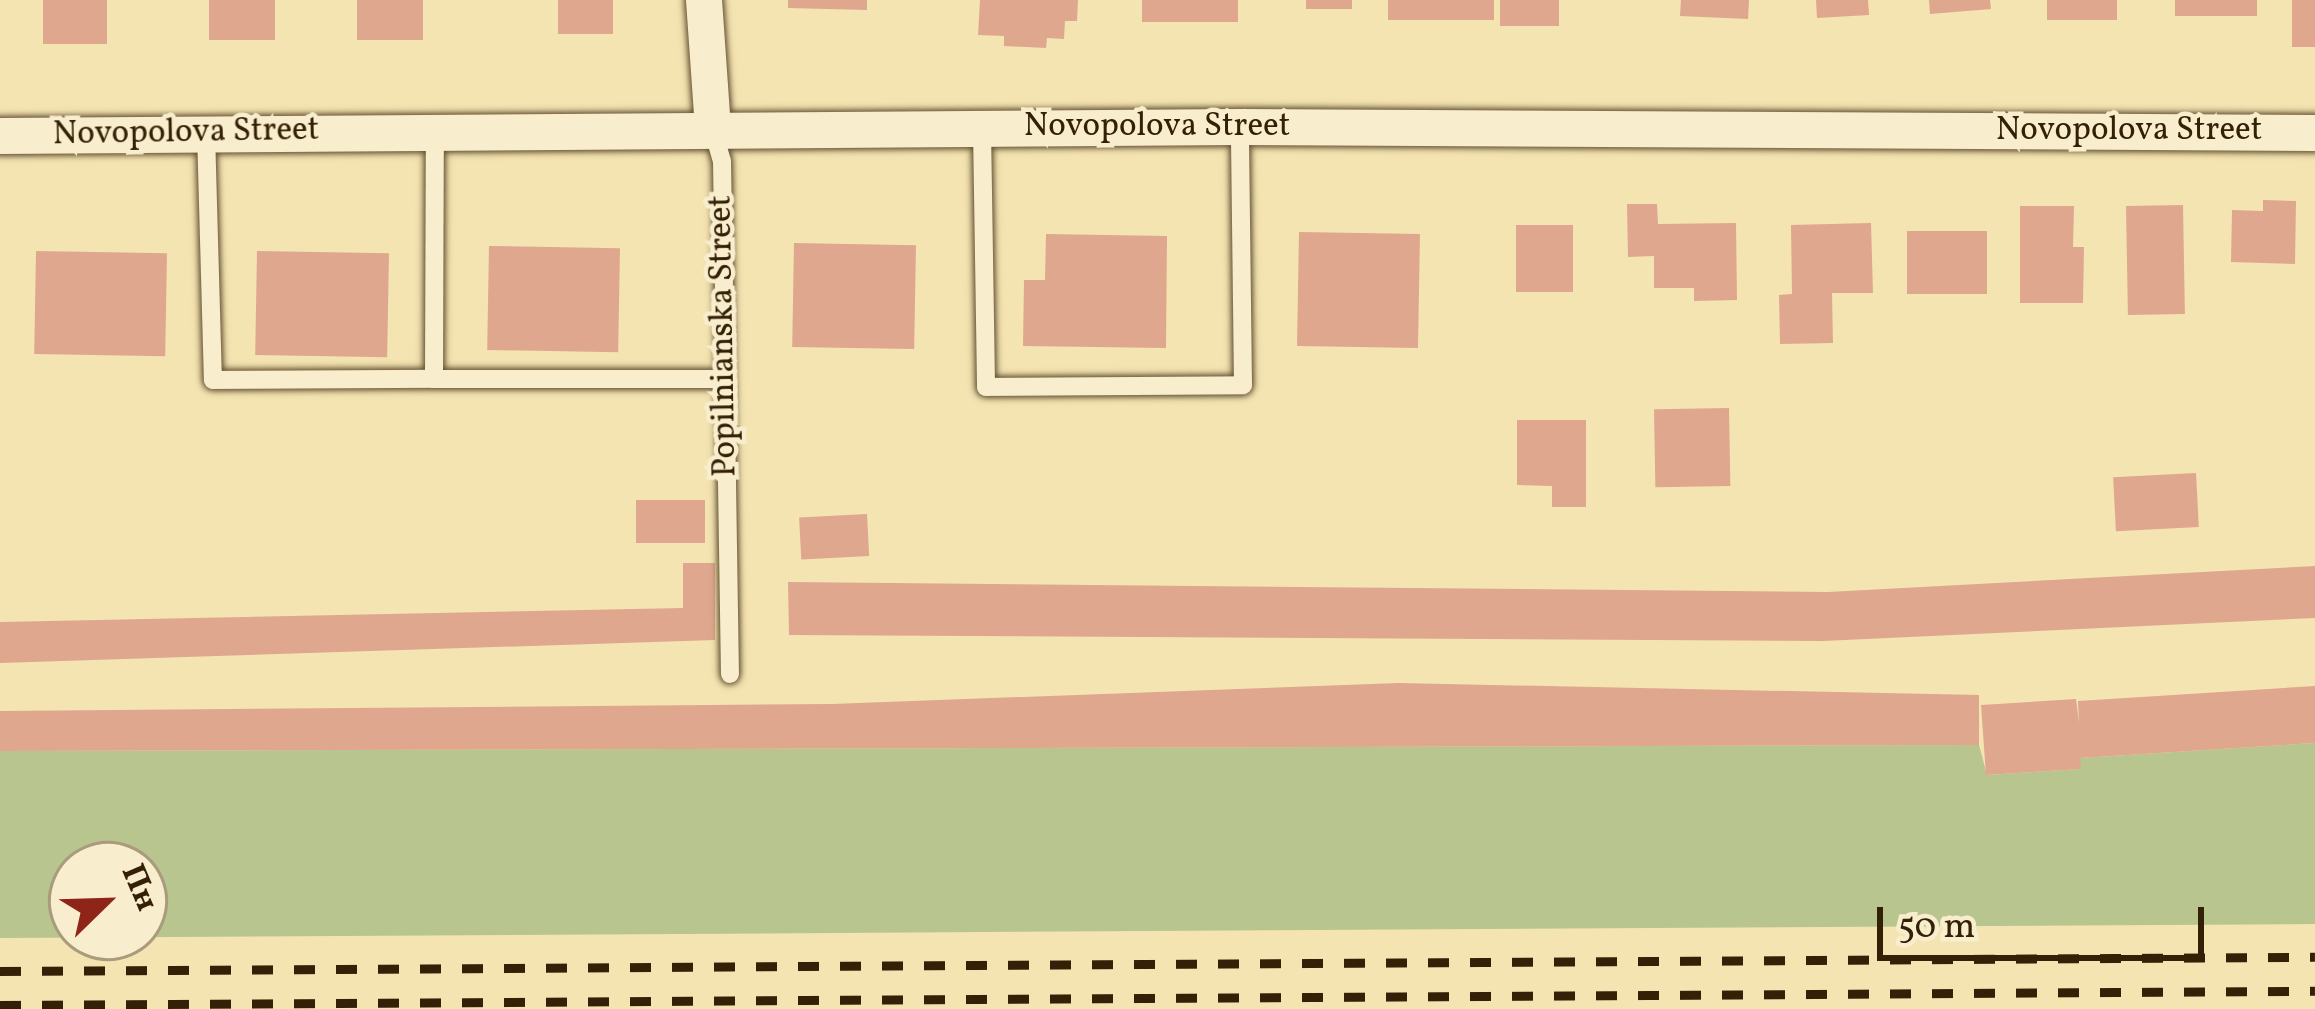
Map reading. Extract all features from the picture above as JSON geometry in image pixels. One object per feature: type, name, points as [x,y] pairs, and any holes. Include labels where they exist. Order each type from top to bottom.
[{"type":"street","name":"Popilnianska Street","points":[[704,0],[713,130]]},
{"type":"street","name":"Novopolova Street","points":[[0,136],[1240,127],[2315,133]]},
{"type":"lane","points":[[982,129],[986,387],[1196,386],[1243,385],[1240,127]]},
{"type":"lane","name":"Popilnianska Street","points":[[713,130],[722,161],[730,674]]},
{"type":"lane","points":[[206,132],[213,380],[725,379]]},
{"type":"lane","points":[[434,380],[435,132]]},
{"type":"green space","points":[[2315,743],[2315,924],[168,937],[168,841],[48,841],[48,938],[0,938],[0,751],[1979,745],[1987,775],[2080,769],[2080,758]]},
{"type":"building","points":[[43,0],[107,0],[107,44],[43,44]]},
{"type":"building","points":[[209,0],[275,0],[275,40],[209,40]]},
{"type":"building","points":[[357,0],[423,0],[423,40],[357,40]]},
{"type":"building","points":[[558,0],[613,0],[613,34],[558,34]]},
{"type":"building","points":[[788,0],[867,0],[867,10],[788,8]]},
{"type":"building","points":[[980,0],[1078,0],[1077,21],[1065,21],[1064,39],[1047,38],[1046,48],[1004,46],[1004,36],[978,35]]},
{"type":"building","points":[[1142,0],[1238,0],[1238,22],[1142,22]]},
{"type":"building","points":[[1306,0],[1352,0],[1352,9],[1306,9]]},
{"type":"building","points":[[1388,0],[1494,0],[1494,20],[1388,20]]},
{"type":"building","points":[[1500,0],[1559,0],[1559,26],[1500,26]]},
{"type":"building","points":[[1681,0],[1749,0],[1748,19],[1680,16]]},
{"type":"building","points":[[1816,0],[1868,0],[1869,15],[1817,18]]},
{"type":"building","points":[[1929,0],[1990,0],[1991,9],[1930,14]]},
{"type":"building","points":[[2047,0],[2117,0],[2117,20],[2047,20]]},
{"type":"building","points":[[2175,0],[2257,0],[2257,16],[2175,16]]},
{"type":"building","points":[[2292,0],[2315,0],[2315,47],[2292,47]]},
{"type":"building","points":[[2263,200],[2296,201],[2295,264],[2231,262],[2232,210],[2263,211]]},
{"type":"building","points":[[1627,204],[1657,204],[1658,224],[1736,223],[1737,300],[1694,301],[1694,288],[1654,288],[1654,256],[1628,257]]},
{"type":"building","points":[[2183,205],[2185,314],[2128,315],[2126,206]]},
{"type":"building","points":[[2020,206],[2074,206],[2073,247],[2084,247],[2083,303],[2020,303]]},
{"type":"building","points":[[1871,223],[1873,293],[1832,293],[1833,343],[1780,344],[1779,295],[1792,294],[1791,225]]},
{"type":"building","points":[[1516,225],[1573,225],[1573,292],[1516,292]]},
{"type":"building","points":[[1907,231],[1987,231],[1987,294],[1907,294]]},
{"type":"building","points":[[1299,232],[1420,234],[1418,348],[1297,346]]},
{"type":"building","points":[[1046,234],[1167,236],[1166,348],[1023,346],[1024,280],[1045,280]]},
{"type":"building","points":[[794,243],[916,245],[914,349],[792,347]]},
{"type":"building","points":[[489,246],[620,248],[618,352],[487,350]]},
{"type":"building","points":[[36,251],[167,253],[165,356],[34,354]]},
{"type":"building","points":[[257,251],[389,253],[387,357],[255,355]]},
{"type":"building","points":[[1729,408],[1730,486],[1655,487],[1654,409]]},
{"type":"building","points":[[1517,420],[1586,420],[1586,507],[1552,507],[1552,486],[1517,485]]},
{"type":"building","points":[[2196,473],[2199,527],[2116,531],[2113,477]]},
{"type":"building","points":[[636,500],[705,500],[705,543],[636,543]]},
{"type":"building","points":[[867,514],[869,556],[801,560],[799,518]]},
{"type":"building","points":[[683,563],[715,563],[715,640],[0,663],[0,622],[683,608]]},
{"type":"building","points":[[2315,566],[2315,618],[1823,641],[789,635],[788,582],[1828,592]]},
{"type":"building","points":[[1399,683],[1979,695],[1979,745],[0,751],[0,711],[832,704]]},
{"type":"building","points":[[2315,686],[2315,743],[2080,758],[2081,769],[1986,775],[1981,705],[2076,699],[2079,723],[2078,701]]},
{"type":"railway","points":[[0,971],[2315,957]]},
{"type":"railway","points":[[0,1005],[2315,991]]}]
